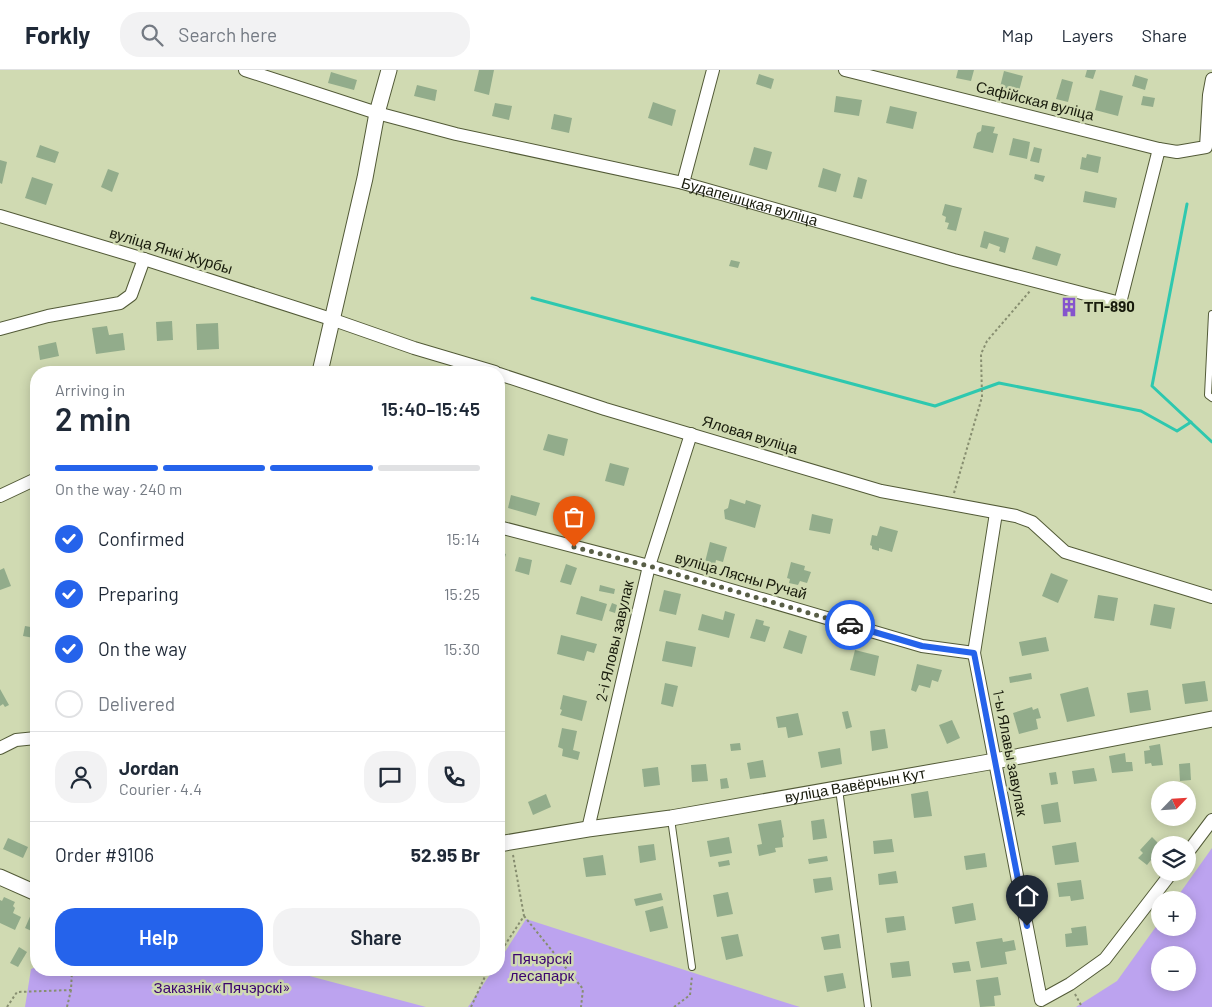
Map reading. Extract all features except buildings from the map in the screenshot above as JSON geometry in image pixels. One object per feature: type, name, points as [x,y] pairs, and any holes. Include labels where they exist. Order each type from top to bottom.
[{"type":"street","name":"Будапешцкая вуліца","points":[[245,70],[377,113],[456,134],[683,183],[954,260],[1120,303],[1159,149]]},
{"type":"street","points":[[321,366],[365,178],[377,113],[389,70]]},
{"type":"street","points":[[683,183],[713,70]]},
{"type":"street","name":"Сафійская вуліца","points":[[845,70],[1159,149],[1177,152],[1209,150]]},
{"type":"street","points":[[1209,150],[1209,95],[1212,79]]},
{"type":"street","name":"вуліца Янкі Журбы","points":[[0,216],[144,259],[331,319]]},
{"type":"street","points":[[0,329],[48,316],[120,303],[131,295],[144,259]]},
{"type":"street","name":"Яловая вуліца","points":[[331,319],[414,348],[474,366]]},
{"type":"street","name":"Яловая вуліца","points":[[505,376],[605,409],[881,491],[1016,516],[1032,522],[1065,552],[1212,597]]},
{"type":"street","name":"2-і Яловы завулак","points":[[588,829],[649,566],[692,434]]},
{"type":"street","points":[[0,496],[30,482]]},
{"type":"street","name":"1-ы Ялавы завулак","points":[[996,513],[974,653],[1041,1000],[1070,984],[1105,959],[1165,881]]},
{"type":"street","name":"вуліца Лясны Ручай","points":[[505,529],[649,566],[922,646],[974,653]]},
{"type":"street","name":"вуліца Вавёрчын Кут","points":[[505,844],[588,829],[671,818],[996,761],[1212,719]]},
{"type":"street","points":[[0,748],[16,740],[30,739]]},
{"type":"street","points":[[1196,841],[1212,820]]},
{"type":"street","points":[[0,878],[30,891]]},
{"type":"lane","points":[[1212,314],[1208,395],[1212,398]]},
{"type":"lane","points":[[838,788],[868,1007]]},
{"type":"lane","points":[[671,818],[692,967]]},
{"type":"path","points":[[950,505],[982,397],[980,382],[982,354],[987,341],[1038,282]]},
{"type":"path","points":[[505,848],[524,916],[583,990],[581,1007]]},
{"type":"path","points":[[505,945],[524,916]]},
{"type":"path","points":[[674,1007],[690,995],[692,967]]},
{"type":"path","points":[[67,1007],[72,976]]},
{"type":"path","points":[[471,1007],[485,976]]},
{"type":"path","points":[[7,1007],[17,992],[71,990]]},
{"type":"green space","points":[[1212,848],[1212,1007],[1076,1007],[1117,981],[1151,934],[1151,936],[1196,936],[1196,891],[1181,891],[1189,881],[1196,881],[1196,870]]},
{"type":"green space","name":"Пячэрскі лесапарк","points":[[526,919],[800,1007],[468,1007],[489,976],[505,976],[505,952]]},
{"type":"green space","name":"Заказнік «Пячэрскі»","points":[[30,975],[310,976],[426,1007],[25,1007]]},
{"type":"waterway","points":[[1187,204],[1152,386],[1212,442]]},
{"type":"waterway","points":[[532,298],[935,406],[999,383],[1141,411],[1177,431],[1191,422]]},
{"type":"way so far","points":[[574,547],[649,566],[850,625]]},
{"type":"place","name":"ТП-890","points":[[1069,307]]},
{"type":"route","points":[[850,625],[922,646],[974,653],[1027,926]]}]
